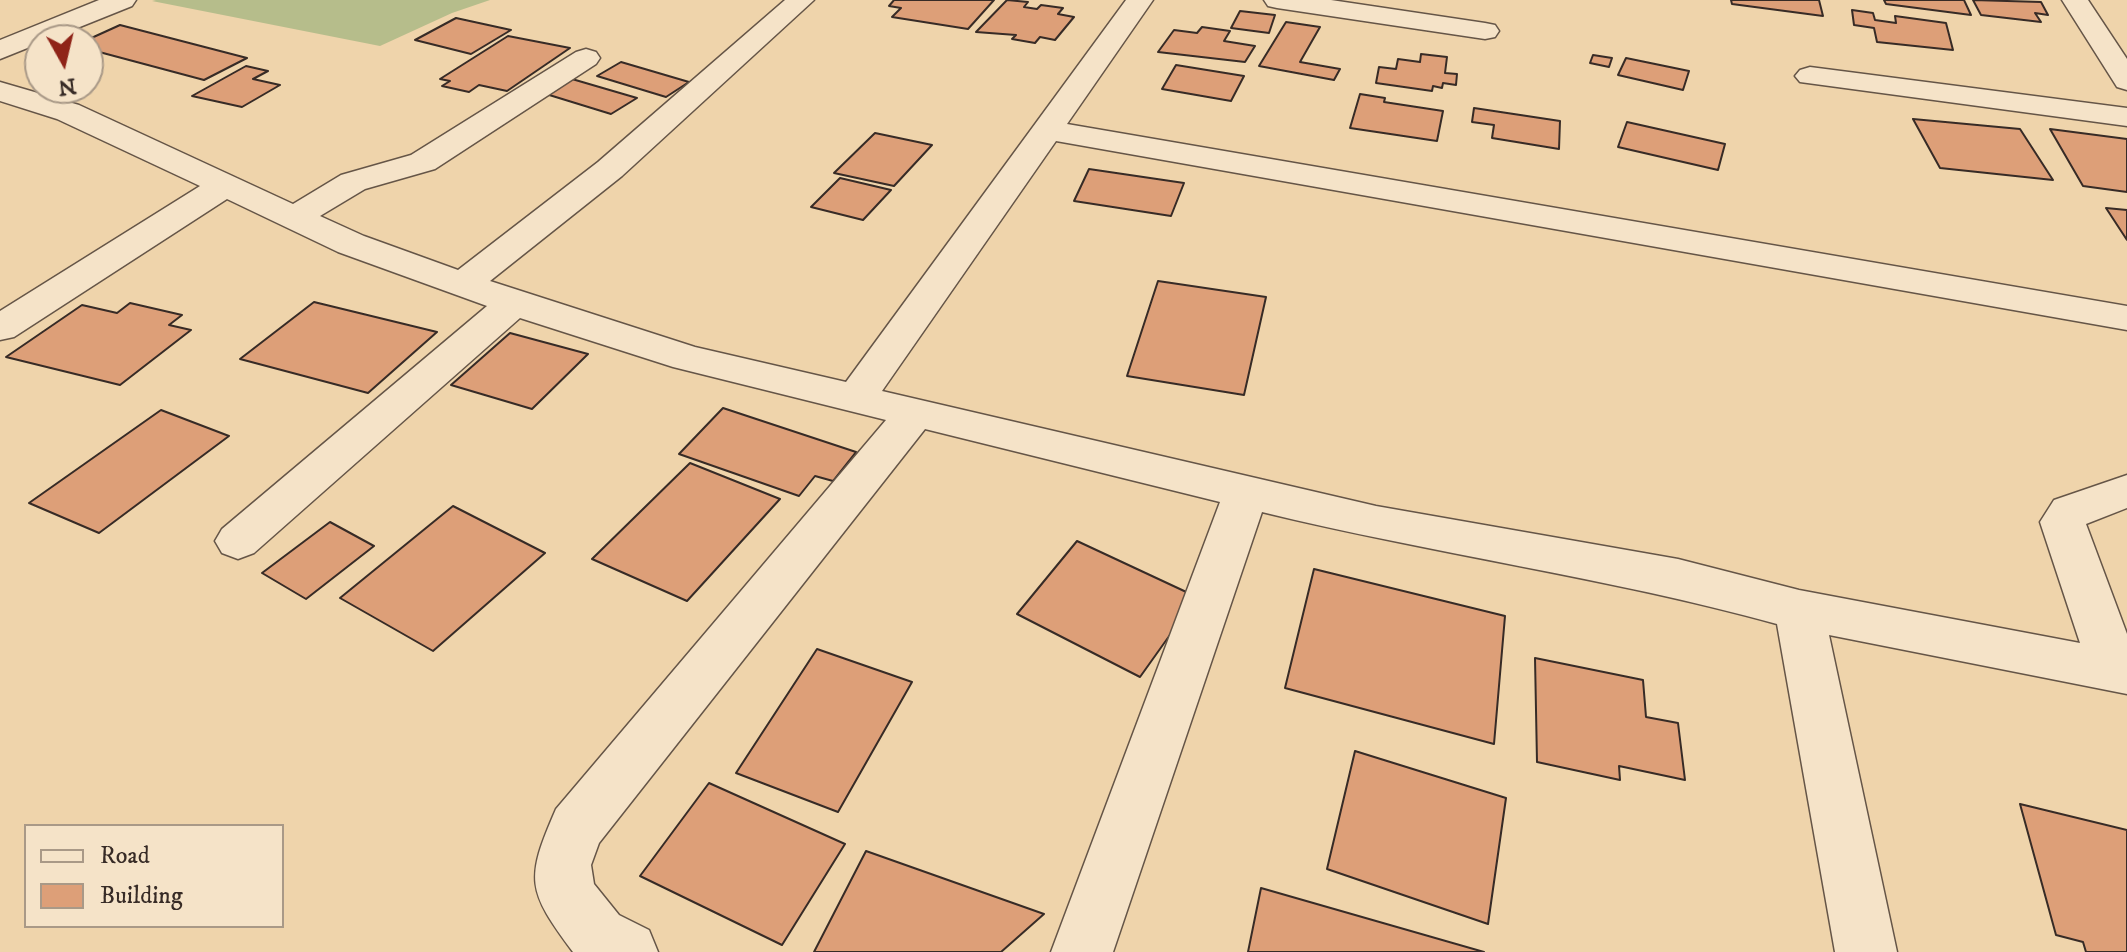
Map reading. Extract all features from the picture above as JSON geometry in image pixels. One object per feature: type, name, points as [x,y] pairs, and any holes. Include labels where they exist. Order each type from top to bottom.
[{"type":"street","points":[[0,50],[123,0]]},
{"type":"street","points":[[462,285],[610,169],[801,0]]},
{"type":"street","points":[[856,398],[1140,0]]},
{"type":"street","points":[[1277,0],[1485,31]]},
{"type":"street","points":[[2082,10],[2127,25]]},
{"type":"street","points":[[2082,10],[2127,81]]},
{"type":"street","points":[[295,217],[353,182],[423,162],[586,58]]},
{"type":"street","points":[[1810,76],[2127,117]]},
{"type":"street","points":[[0,91],[68,112],[351,244],[514,303],[687,358],[1376,523],[1678,578],[1799,610],[2121,672]]},
{"type":"street","points":[[1048,130],[2127,318]]},
{"type":"street","points":[[0,328],[225,185]]},
{"type":"street","points":[[238,541],[514,303]]},
{"type":"street","points":[[627,952],[598,936],[567,896],[562,865],[576,828],[915,413]]},
{"type":"street","points":[[2121,672],[2063,522],[2070,512],[2127,491]]},
{"type":"street","points":[[1082,952],[1246,493]]},
{"type":"street","points":[[1799,610],[1866,952]]},
{"type":"green space","points":[[490,0],[452,13],[380,46],[152,1]]},
{"type":"building","points":[[894,0],[994,0],[968,29],[892,17],[901,8],[889,6]]},
{"type":"building","points":[[1007,0],[1028,2],[1024,7],[1037,9],[1041,5],[1063,8],[1058,14],[1074,17],[1055,40],[1040,37],[1035,43],[1012,39],[1016,35],[976,32]]},
{"type":"building","points":[[1731,0],[1819,0],[1823,16],[1732,4]]},
{"type":"building","points":[[1884,0],[1964,0],[1971,15],[1886,4]]},
{"type":"building","points":[[1973,0],[2041,2],[2048,15],[2035,13],[2041,22],[1981,15]]},
{"type":"building","points":[[1852,10],[1873,13],[1875,20],[1896,23],[1895,16],[1946,23],[1953,50],[1877,42],[1874,28],[1854,25]]},
{"type":"building","points":[[1240,11],[1275,15],[1269,33],[1231,28]]},
{"type":"building","points":[[456,18],[511,30],[471,54],[415,40]]},
{"type":"building","points":[[1286,22],[1320,27],[1300,62],[1340,69],[1334,80],[1259,66]]},
{"type":"building","points":[[120,25],[247,58],[204,80],[104,53],[104,32]]},
{"type":"building","points":[[1202,27],[1230,31],[1224,41],[1255,46],[1245,62],[1158,52],[1174,30],[1197,33]]},
{"type":"building","points":[[508,36],[570,48],[507,91],[479,85],[469,92],[442,86],[450,81],[440,79]]},
{"type":"building","points":[[1421,54],[1447,57],[1445,73],[1457,74],[1456,85],[1443,83],[1442,88],[1433,86],[1432,91],[1376,83],[1379,67],[1396,69],[1398,59],[1420,62]]},
{"type":"building","points":[[1593,55],[1612,58],[1609,67],[1590,63]]},
{"type":"building","points":[[1626,58],[1689,71],[1683,90],[1618,75]]},
{"type":"building","points":[[621,62],[689,82],[666,97],[597,76]]},
{"type":"building","points":[[1176,65],[1244,76],[1231,101],[1162,89]]},
{"type":"building","points":[[246,66],[268,71],[253,79],[280,85],[242,107],[192,96]]},
{"type":"building","points":[[572,79],[637,98],[611,114],[546,94]]},
{"type":"building","points":[[1360,94],[1385,98],[1384,102],[1443,111],[1437,141],[1350,128]]},
{"type":"building","points":[[1474,108],[1560,121],[1559,149],[1492,138],[1494,125],[1472,122]]},
{"type":"building","points":[[1913,119],[2020,129],[2053,180],[1940,168]]},
{"type":"building","points":[[1627,122],[1725,144],[1718,170],[1618,147]]},
{"type":"building","points":[[2050,129],[2127,139],[2127,192],[2083,186]]},
{"type":"building","points":[[875,133],[932,145],[894,186],[834,173]]},
{"type":"building","points":[[1089,169],[1184,183],[1171,216],[1074,201]]},
{"type":"building","points":[[840,178],[891,190],[863,220],[811,207]]},
{"type":"building","points":[[2106,208],[2127,210],[2127,240]]},
{"type":"building","points":[[1158,281],[1266,297],[1244,395],[1127,376]]},
{"type":"building","points":[[314,302],[437,332],[368,393],[240,359]]},
{"type":"building","points":[[130,303],[182,315],[169,325],[191,330],[120,385],[6,357],[82,305],[117,313]]},
{"type":"building","points":[[510,333],[588,354],[532,409],[451,385]]},
{"type":"building","points":[[723,408],[856,452],[833,481],[815,476],[799,496],[679,454]]},
{"type":"building","points":[[161,410],[229,436],[99,533],[29,503]]},
{"type":"building","points":[[690,463],[780,499],[687,601],[592,559]]},
{"type":"building","points":[[453,506],[545,553],[433,651],[340,598]]},
{"type":"building","points":[[330,522],[374,546],[306,599],[262,573]]},
{"type":"building","points":[[1077,541],[1197,597],[1140,677],[1017,614]]},
{"type":"building","points":[[1314,569],[1505,616],[1494,744],[1285,688]]},
{"type":"building","points":[[817,649],[912,682],[838,812],[736,773]]},
{"type":"building","points":[[1535,658],[1643,680],[1646,717],[1678,723],[1685,780],[1619,766],[1620,780],[1537,762]]},
{"type":"building","points":[[1355,751],[1506,798],[1488,924],[1327,869]]},
{"type":"building","points":[[709,783],[845,844],[782,945],[640,876]]},
{"type":"building","points":[[2020,804],[2127,830],[2127,952],[2086,952],[2083,942],[2056,935]]},
{"type":"building","points":[[866,851],[1044,914],[1001,952],[814,952]]},
{"type":"building","points":[[1261,888],[1484,952],[1248,952]]}]
